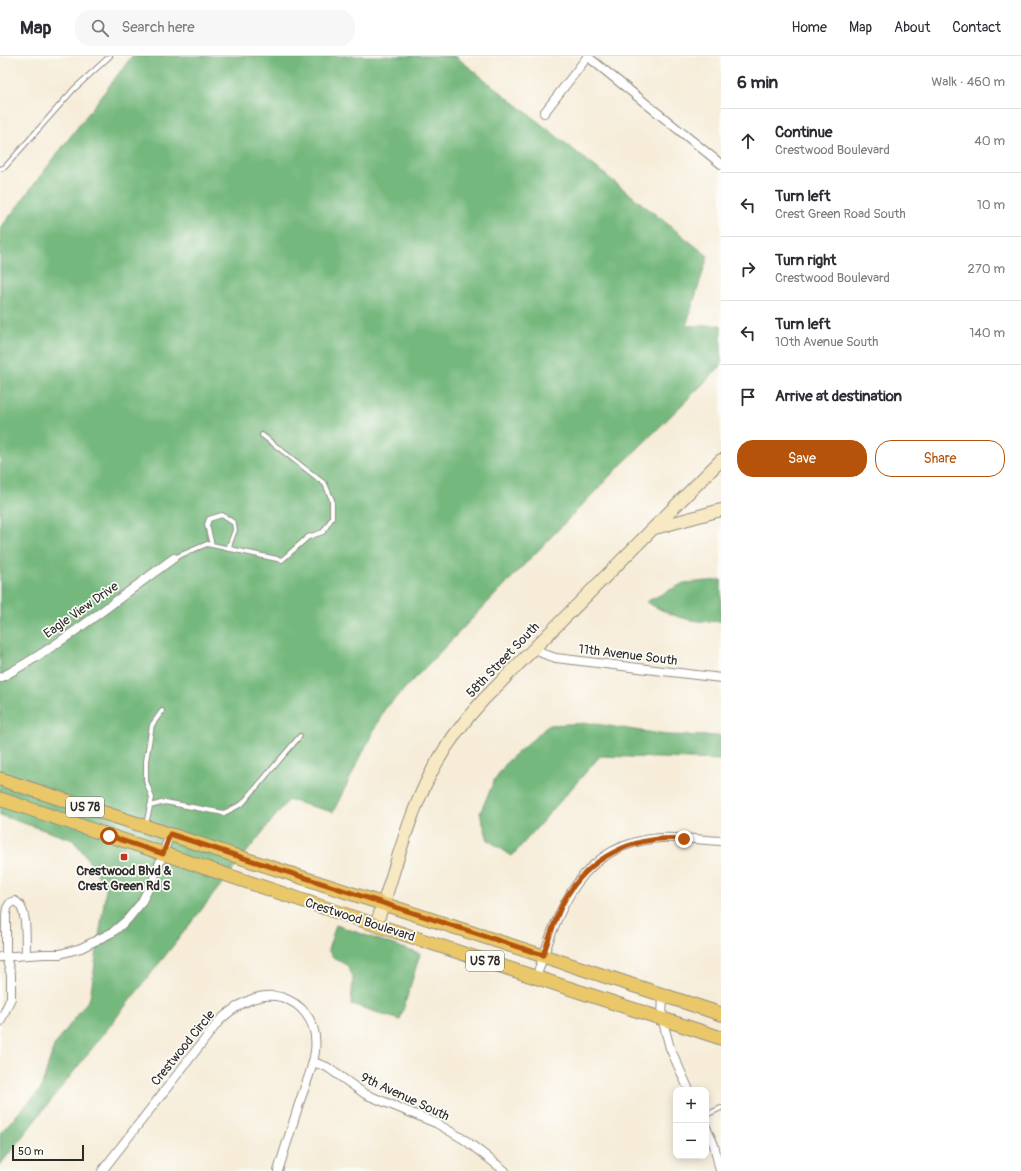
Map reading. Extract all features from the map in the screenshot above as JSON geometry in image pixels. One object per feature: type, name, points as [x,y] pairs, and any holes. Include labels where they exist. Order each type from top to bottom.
[{"type":"main road","name":"Crestwood Boulevard","points":[[0,779],[721,1014]]},
{"type":"main road","name":"Crestwood Boulevard","points":[[0,799],[376,925],[721,1038]]},
{"type":"street","points":[[544,112],[587,56],[721,164]]},
{"type":"street","name":"58th Street South","points":[[376,925],[415,809],[441,755],[473,711],[721,460]]},
{"type":"street","points":[[654,528],[721,510]]},
{"type":"street","name":"Eagle View Drive","points":[[0,678],[24,665],[174,558]]},
{"type":"street","name":"11th Avenue South","points":[[535,648],[544,654],[556,658],[721,678]]},
{"type":"street","points":[[3,957],[60,954],[81,948],[113,932],[127,920],[140,903],[154,878],[170,834]]},
{"type":"street","points":[[536,978],[559,914],[570,892],[585,873],[604,857],[625,846],[648,840],[672,838],[721,841]]},
{"type":"street","points":[[0,1022],[11,998],[11,975],[3,957],[7,908],[10,903],[15,901],[19,903],[24,911],[26,955]]},
{"type":"street","name":"Crestwood Circle","points":[[102,1171],[212,1028],[226,1014],[242,1004],[266,995],[282,997],[297,1005],[308,1017],[314,1032],[316,1048],[313,1062],[278,1171]]},
{"type":"street","points":[[663,995],[662,1018],[670,1048],[688,1087]]},
{"type":"street","name":"9th Avenue South","points":[[313,1062],[327,1067],[365,1094],[436,1123],[465,1140],[506,1171]]},
{"type":"street","points":[[709,1134],[714,1146],[720,1171]]},
{"type":"lane","points":[[0,169],[5,167],[74,89],[110,56]]},
{"type":"lane","points":[[174,558],[207,544],[282,560],[308,537],[323,532],[332,518],[332,500],[325,484],[262,435]]},
{"type":"lane","points":[[212,545],[206,525],[209,519],[222,515],[234,522],[235,530],[228,549]]},
{"type":"lane","points":[[145,826],[152,798],[146,781],[146,761],[152,725],[162,712]]},
{"type":"lane","points":[[150,806],[165,802],[224,813],[233,810],[242,804],[300,736]]},
{"type":"lane","points":[[709,1114],[721,1108]]},
{"type":"green space","points":[[132,56],[455,56],[708,256],[686,326],[721,325],[721,366],[609,477],[384,710],[333,812],[288,800],[0,1165],[0,1133],[41,1089],[54,1046],[90,998],[106,889],[85,855],[73,840],[0,815],[0,229]]},
{"type":"green space","points":[[721,580],[721,621],[711,622],[682,618],[646,602],[684,583]]},
{"type":"green space","points":[[590,723],[666,735],[721,736],[721,760],[600,756],[512,856],[488,840],[480,813],[495,779],[508,761],[549,725]]},
{"type":"green space","points":[[336,925],[420,954],[400,1020],[351,1004],[353,978],[348,966],[334,958],[328,950]]},
{"type":"place","name":"Crestwood Blvd & Crest Green Rd S","points":[[124,857]]},
{"type":"route","points":[[109,836],[163,854],[170,834],[543,955],[564,902],[577,882],[594,865],[614,851],[636,842],[660,838],[684,839]]}]
